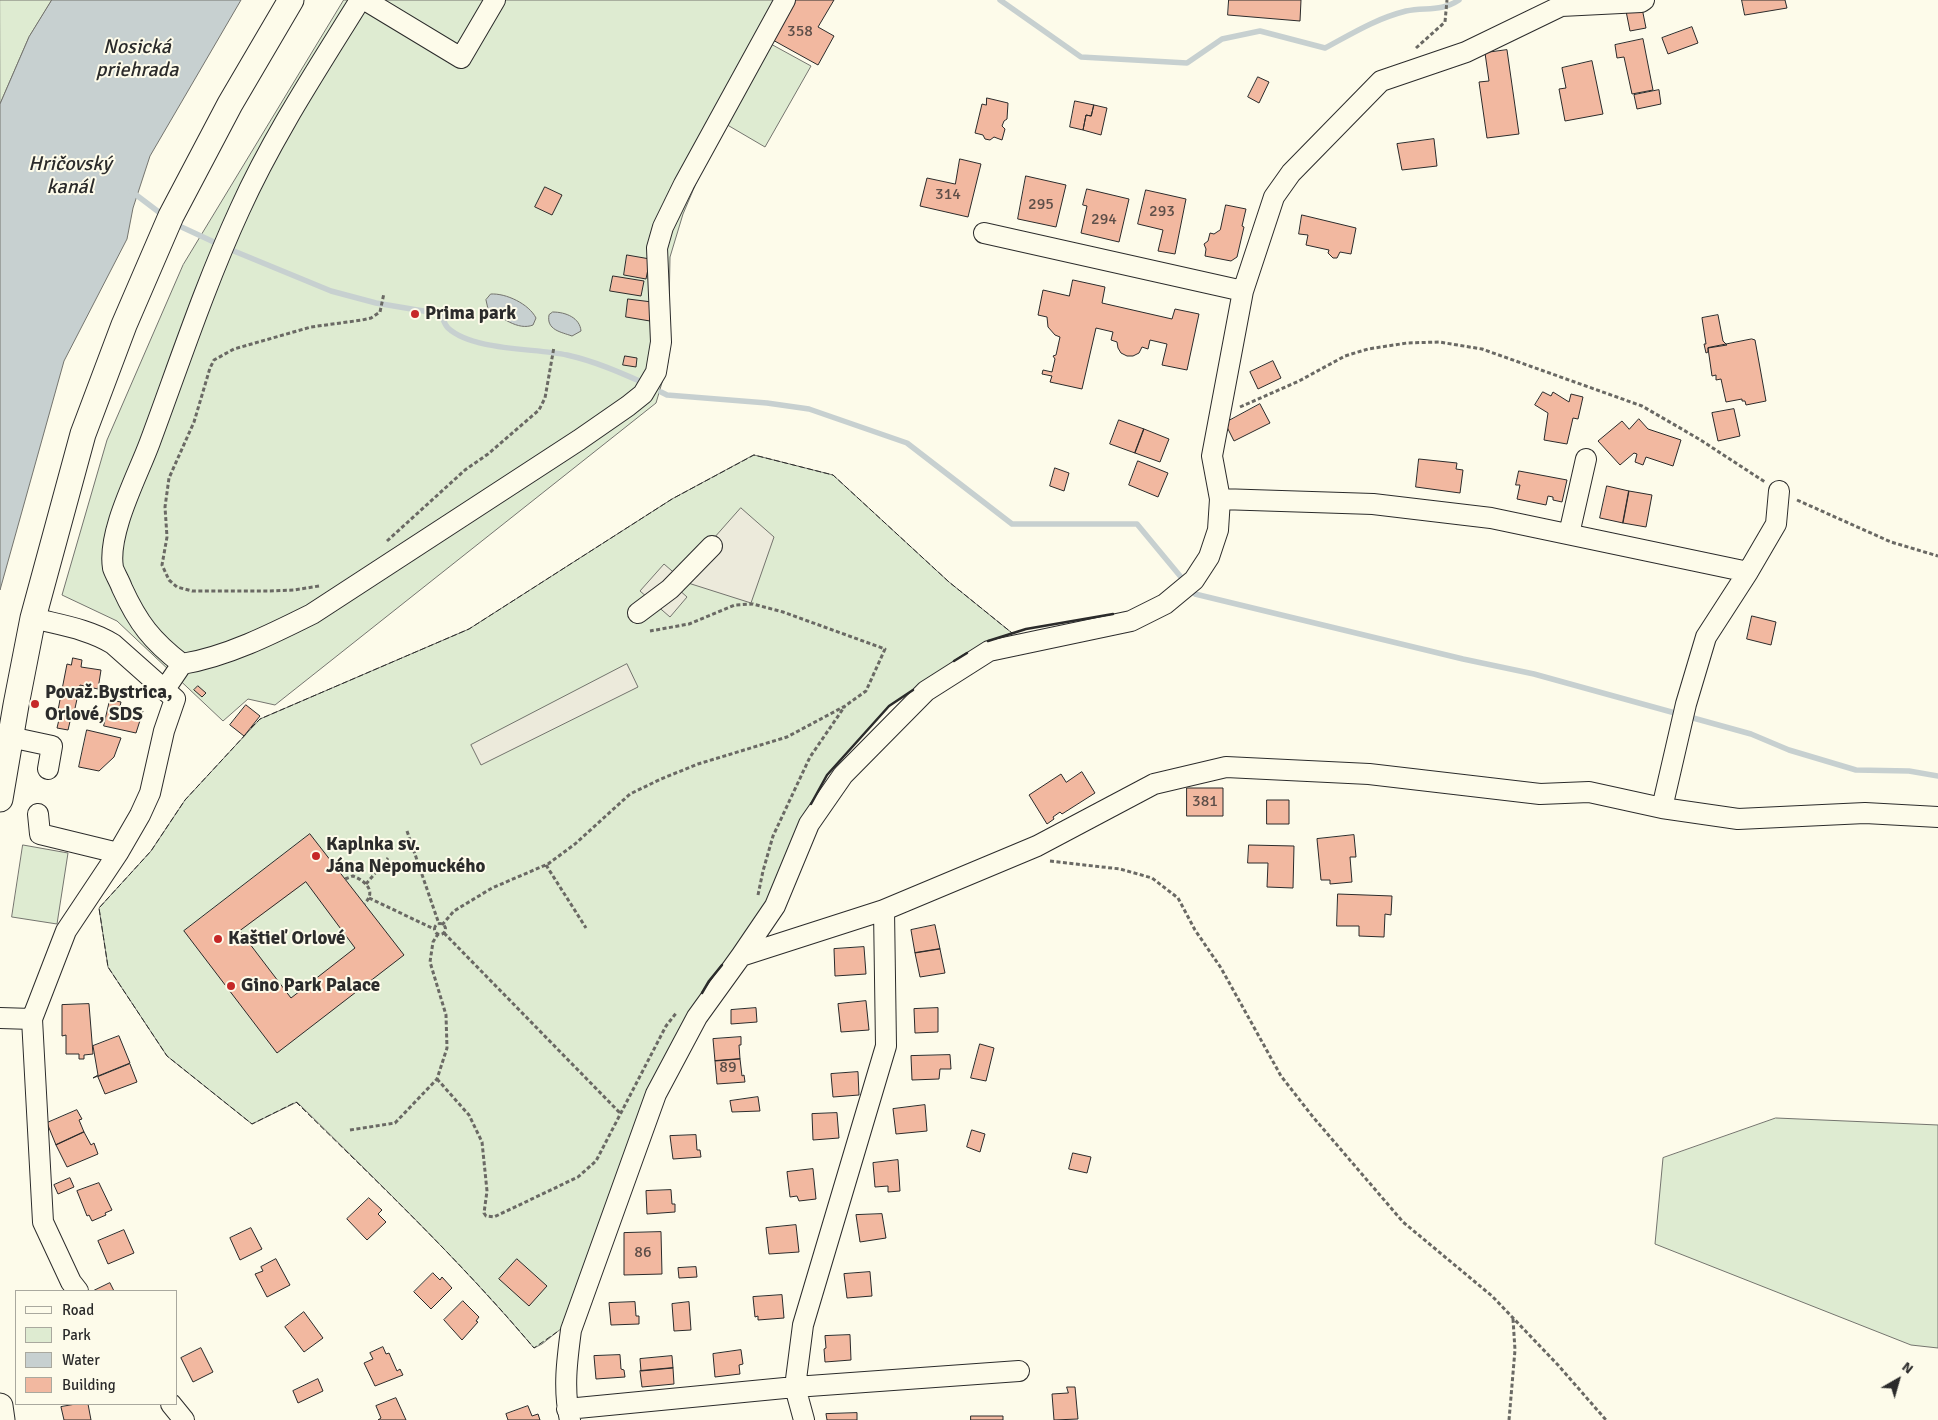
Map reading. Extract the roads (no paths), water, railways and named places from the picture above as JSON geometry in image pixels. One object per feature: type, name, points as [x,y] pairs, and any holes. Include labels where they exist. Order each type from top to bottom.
[{"type":"main road","points":[[0,799],[33,618],[83,434],[124,325],[172,216],[230,104],[291,0]]},
{"type":"main road","points":[[0,1406],[2,1420]]},
{"type":"street","points":[[360,0],[285,120],[240,209],[224,245],[119,519],[114,540],[113,568],[138,621],[159,646],[182,664],[199,662],[233,649],[278,631],[312,614],[579,440],[642,394],[652,380],[659,356],[661,334],[657,248],[663,227],[785,0]]},
{"type":"street","points":[[365,0],[461,58],[495,0]]},
{"type":"street","points":[[1019,1371],[795,1387],[568,1414],[566,1366],[571,1330],[656,1094],[696,1017],[775,906],[809,824],[843,775],[926,691],[989,650],[1130,621],[1165,604],[1189,585],[1209,557],[1218,530],[1220,499],[1212,456],[1243,291],[1274,197],[1291,173],[1381,81],[1466,52],[1562,6],[1641,2],[1644,0]]},
{"type":"street","points":[[984,233],[1243,291]]},
{"type":"street","points":[[1569,534],[1586,458]]},
{"type":"street","points":[[1662,808],[1681,723],[1706,637],[1776,524],[1779,492]]},
{"type":"street","points":[[1220,499],[1373,504],[1491,518],[1748,572]]},
{"type":"street","points":[[638,613],[670,589],[712,546]]},
{"type":"street","points":[[33,618],[89,632],[103,638],[175,699],[164,731],[150,793],[140,815],[118,853],[66,931],[32,1019],[43,1222],[71,1282],[77,1290]]},
{"type":"street","points":[[165,689],[182,664]]},
{"type":"street","points":[[10,737],[52,746],[48,768]]},
{"type":"street","points":[[741,956],[884,910],[1037,846],[1154,784],[1226,767],[1369,774],[1540,794],[1589,792],[1662,808],[1738,819],[1865,813],[1938,817]]},
{"type":"street","points":[[38,814],[40,834],[118,853]]},
{"type":"street","points":[[804,1420],[795,1387],[803,1325],[886,1046],[884,910]]},
{"type":"street","points":[[0,1018],[32,1019]]},
{"type":"street","points":[[172,1405],[184,1420]]},
{"type":"water","name":"Hričovský kanál","points":[[52,0],[241,0],[150,156],[133,208],[127,239],[64,361],[0,590],[0,104],[29,37]]},
{"type":"water","points":[[491,294],[510,297],[523,304],[536,318],[533,325],[516,325],[488,309],[486,300]]},
{"type":"water","points":[[553,312],[563,313],[575,319],[581,331],[572,336],[555,330],[549,320],[549,315]]},
{"type":"waterway","points":[[1000,0],[1081,57],[1187,63],[1222,39],[1260,31],[1325,48],[1384,18],[1406,11],[1446,6],[1459,0]]},
{"type":"waterway","points":[[131,191],[164,216]]},
{"type":"waterway","points":[[175,224],[229,249],[331,291],[376,303],[441,314],[448,328],[473,341],[505,348],[577,357],[644,383]]},
{"type":"waterway","points":[[661,392],[667,395],[767,403],[809,409],[907,443],[1012,524],[1137,524],[1195,594],[1463,659],[1534,674],[1751,734],[1789,750],[1856,770],[1909,771],[1938,776]]},
{"type":"place","name":"Prima park","points":[[415,314]]},
{"type":"place","name":"Považ.Bystrica, Orlové, SDS","points":[[35,704]]},
{"type":"place","name":"Kaplnka sv. Jána Nepomuckého","points":[[316,856]]},
{"type":"place","name":"Kaštieľ Orlové","points":[[218,939]]},
{"type":"place","name":"Gino Park Palace","points":[[231,986]]},
{"type":"water label","name":"Nosická priehrada","points":[[137,60]]}]
